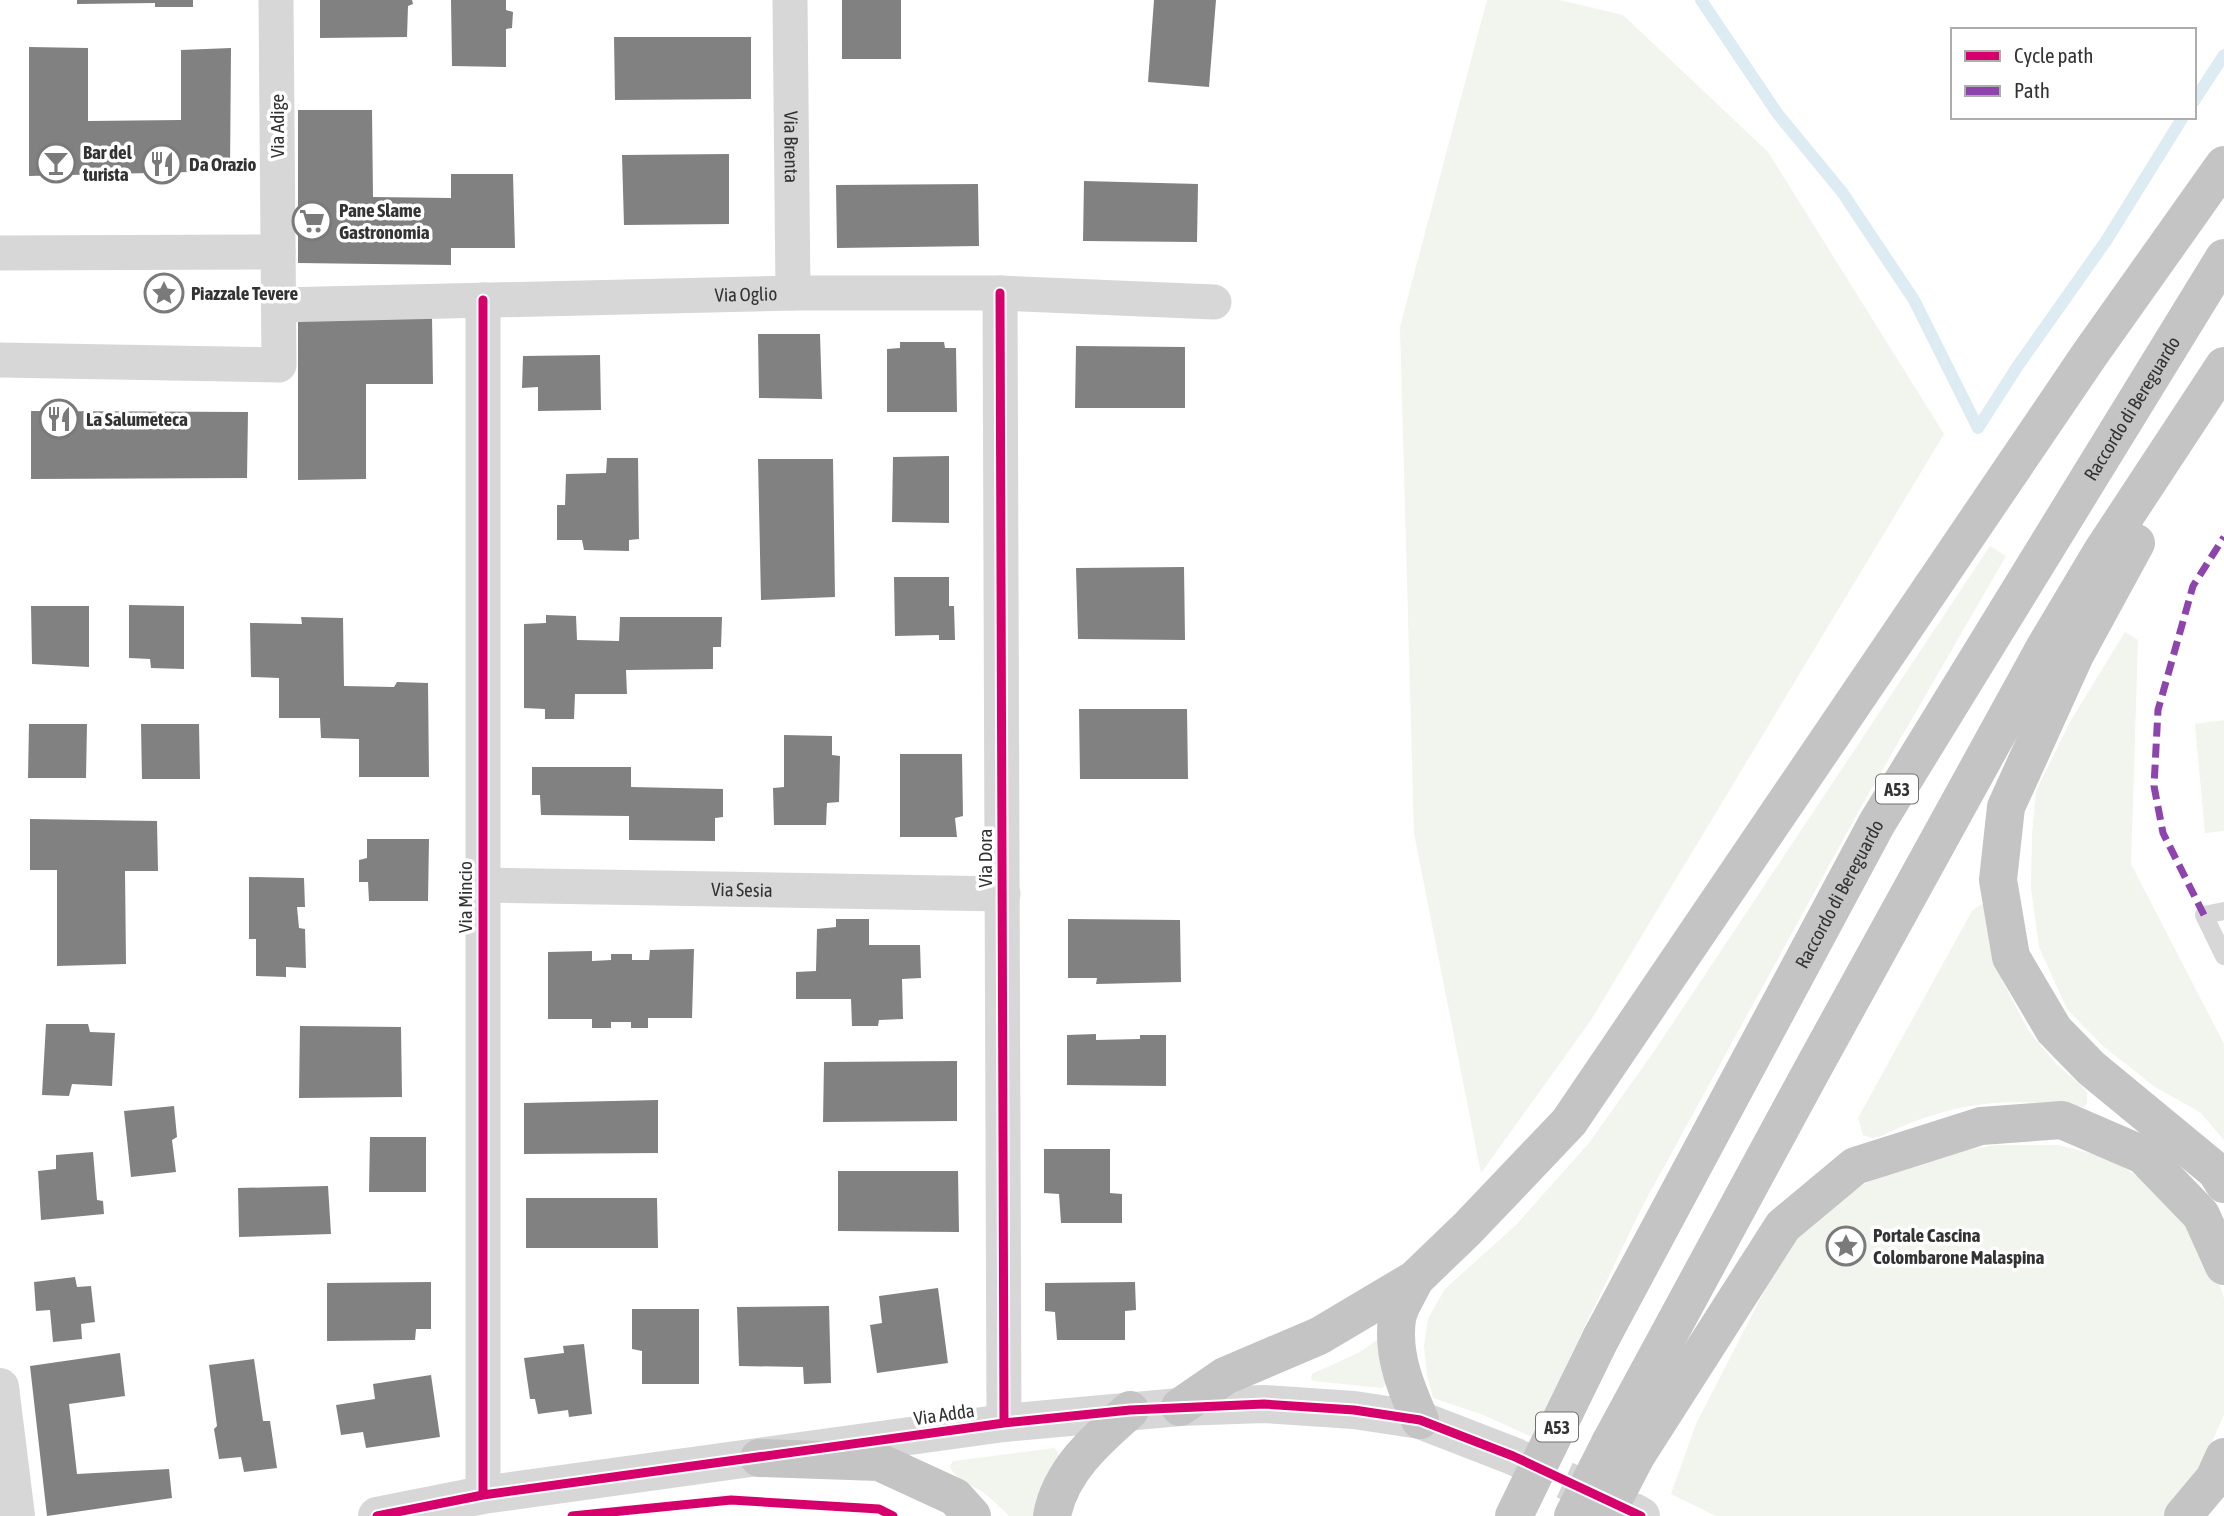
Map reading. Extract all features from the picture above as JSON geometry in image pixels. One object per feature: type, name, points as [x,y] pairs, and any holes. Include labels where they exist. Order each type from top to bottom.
[{"type":"highway","points":[[1180,1407],[1225,1376],[1319,1336],[1415,1279],[1467,1229],[1569,1122],[2075,377],[2224,165]]},
{"type":"highway","name":"Raccordo di Bereguardo","points":[[1514,1516],[1601,1338],[1877,823],[2224,258]]},
{"type":"highway","points":[[1627,1515],[1623,1450],[1811,1072],[2045,647],[2101,553],[2224,366]]},
{"type":"highway","points":[[2224,383],[2075,654],[2006,807],[1997,880],[2011,957],[2054,1030],[2091,1068],[2216,1171],[2224,1184]]},
{"type":"highway","points":[[1573,1516],[1783,1226],[1855,1166],[1981,1126],[2062,1120],[2143,1155],[2201,1215],[2224,1266]]},
{"type":"highway","points":[[1415,1279],[1397,1317],[1397,1355],[1405,1386],[1420,1420]]},
{"type":"highway","points":[[1052,1516],[1055,1497],[1091,1445],[1130,1410]]},
{"type":"highway","points":[[2183,1516],[2214,1479],[2224,1457]]},
{"type":"highway","points":[[759,1458],[879,1462],[955,1497],[972,1516]]},
{"type":"street","name":"Via Adige","points":[[276,0],[278,252]]},
{"type":"street","name":"Via Brenta","points":[[790,0],[793,293]]},
{"type":"street","points":[[0,253],[278,252],[279,365],[0,360]]},
{"type":"street","name":"Via Oglio","points":[[279,305],[793,293],[1000,293],[1214,302]]},
{"type":"street","name":"Via Dora","points":[[1000,293],[1004,1423]]},
{"type":"street","name":"Via Mincio","points":[[483,300],[483,1495]]},
{"type":"street","name":"Via Sesia","points":[[482,885],[1003,894]]},
{"type":"street","points":[[0,1387],[16,1516]]},
{"type":"street","name":"Via Adda","points":[[377,1516],[483,1495],[1004,1423],[1180,1407],[1264,1404],[1354,1410],[1420,1420],[1513,1456]]},
{"type":"lane","points":[[2224,911],[2204,915],[2224,956]]},
{"type":"shaded area","points":[[1487,0],[1559,0],[1623,15],[1768,152],[1944,434],[1591,1020],[1481,1173],[1414,833],[1400,327]]},
{"type":"shaded area","points":[[1990,546],[2006,556],[1861,807],[1642,1207],[1532,1437],[1481,1414],[1433,1398],[1424,1346],[1428,1319],[1445,1289],[1516,1225],[1589,1143],[1655,1050]]},
{"type":"shaded area","points":[[2125,632],[2138,640],[2131,864],[2224,1044],[2224,1140],[2200,1112],[2155,1087],[2103,1046],[2067,1009],[2039,947],[2031,888],[2036,791],[2071,720]]},
{"type":"shaded area","points":[[2224,720],[2224,831],[2205,833],[2195,724]]},
{"type":"shaded area","points":[[1986,903],[2002,980],[2028,1030],[2055,1063],[2083,1087],[2087,1093],[2087,1104],[2083,1107],[2027,1102],[1978,1105],[1931,1116],[1879,1137],[1863,1135],[1858,1118],[1972,911]]},
{"type":"shaded area","points":[[1995,1145],[2058,1145],[2112,1159],[2151,1186],[2192,1230],[2217,1277],[2224,1298],[2224,1415],[2190,1491],[2168,1516],[1716,1516],[1671,1494],[1696,1424],[1786,1249],[1821,1215],[1864,1184],[1935,1156]]},
{"type":"shaded area","points":[[1377,1340],[1390,1381],[1382,1388],[1313,1381],[1311,1378],[1312,1374],[1360,1352]]},
{"type":"shaded area","points":[[1054,1448],[1059,1458],[1038,1497],[1033,1516],[1009,1516],[984,1493],[960,1479],[950,1466],[953,1461]]},
{"type":"building","points":[[77,0],[193,0],[193,7],[155,7],[155,3],[77,4]]},
{"type":"building","points":[[320,0],[412,0],[413,4],[408,6],[407,37],[320,38]]},
{"type":"building","points":[[451,0],[506,0],[506,10],[513,12],[512,28],[506,29],[506,67],[452,66]]},
{"type":"building","points":[[842,0],[901,0],[901,59],[842,59]]},
{"type":"building","points":[[1154,0],[1216,0],[1209,87],[1148,82]]},
{"type":"building","points":[[614,37],[751,37],[751,99],[615,100]]},
{"type":"building","points":[[29,47],[88,48],[88,121],[181,120],[181,50],[231,48],[230,171],[29,176]]},
{"type":"building","points":[[298,110],[372,110],[373,197],[451,198],[451,174],[513,174],[515,248],[451,248],[451,265],[298,263]]},
{"type":"building","points":[[729,154],[729,224],[624,225],[622,155]]},
{"type":"building","points":[[1084,181],[1198,184],[1197,242],[1083,241]]},
{"type":"building","points":[[978,184],[979,246],[837,248],[836,185]]},
{"type":"building","points":[[298,316],[432,316],[433,384],[366,384],[366,479],[298,480]]},
{"type":"building","points":[[758,334],[820,334],[822,399],[759,398]]},
{"type":"building","points":[[900,342],[944,342],[945,348],[956,348],[957,412],[887,412],[887,349],[900,348]]},
{"type":"building","points":[[1076,346],[1185,347],[1185,408],[1075,408]]},
{"type":"building","points":[[600,355],[601,410],[538,411],[538,387],[522,388],[523,356]]},
{"type":"building","points":[[31,411],[248,412],[247,478],[31,479]]},
{"type":"building","points":[[949,456],[949,523],[892,522],[893,457]]},
{"type":"building","points":[[607,458],[638,458],[639,539],[629,540],[629,551],[584,550],[582,540],[557,540],[557,505],[565,505],[566,474],[606,473]]},
{"type":"building","points":[[758,459],[833,459],[835,597],[761,600]]},
{"type":"building","points":[[1184,567],[1185,640],[1078,639],[1076,568]]},
{"type":"building","points":[[894,577],[949,577],[949,606],[954,606],[955,640],[939,640],[939,635],[895,636]]},
{"type":"building","points":[[129,605],[184,606],[184,669],[151,668],[150,659],[129,658]]},
{"type":"building","points":[[31,606],[89,606],[89,667],[32,664]]},
{"type":"building","points":[[546,615],[576,616],[577,640],[619,641],[620,617],[722,617],[721,647],[713,647],[713,669],[626,670],[627,694],[575,694],[574,719],[545,719],[545,709],[524,708],[524,624],[546,623]]},
{"type":"building","points":[[301,617],[343,618],[344,686],[394,687],[397,682],[428,683],[429,777],[359,777],[359,739],[321,738],[320,718],[279,718],[279,678],[251,677],[250,623],[302,624]]},
{"type":"building","points":[[1079,709],[1187,709],[1188,779],[1080,779]]},
{"type":"building","points":[[29,724],[87,724],[86,778],[28,778]]},
{"type":"building","points":[[141,724],[199,724],[200,779],[142,779]]},
{"type":"building","points":[[784,735],[832,736],[832,755],[840,756],[839,802],[827,803],[826,825],[774,825],[773,788],[784,787]]},
{"type":"building","points":[[900,754],[962,754],[963,816],[955,818],[957,837],[900,837]]},
{"type":"building","points":[[532,767],[631,767],[631,787],[723,789],[723,817],[715,818],[715,841],[629,840],[629,816],[541,815],[540,795],[532,795]]},
{"type":"building","points":[[30,819],[157,821],[158,871],[125,871],[126,964],[57,966],[57,870],[30,870]]},
{"type":"building","points":[[367,839],[429,839],[428,901],[369,901],[368,882],[359,882],[359,860],[367,858]]},
{"type":"building","points":[[249,877],[304,878],[305,907],[297,907],[299,928],[305,929],[306,968],[286,967],[286,977],[256,976],[256,939],[249,939]]},
{"type":"building","points":[[836,919],[869,919],[869,945],[920,945],[921,978],[902,979],[903,1019],[879,1020],[878,1026],[852,1026],[851,999],[796,999],[796,972],[816,971],[817,929],[836,927]]},
{"type":"building","points":[[1068,919],[1180,920],[1181,982],[1096,984],[1097,978],[1068,978]]},
{"type":"building","points":[[694,949],[692,1018],[648,1018],[648,1028],[631,1028],[631,1022],[611,1022],[611,1028],[592,1028],[592,1019],[548,1019],[548,952],[592,951],[592,961],[611,960],[611,954],[632,954],[632,960],[649,960],[650,950]]},
{"type":"building","points":[[46,1024],[88,1024],[90,1032],[115,1033],[112,1086],[72,1084],[69,1096],[42,1095]]},
{"type":"building","points":[[300,1026],[401,1027],[402,1097],[299,1098]]},
{"type":"building","points":[[1096,1034],[1096,1040],[1140,1039],[1140,1035],[1166,1035],[1166,1086],[1067,1085],[1067,1035]]},
{"type":"building","points":[[957,1061],[957,1121],[823,1122],[824,1062]]},
{"type":"building","points":[[658,1100],[658,1153],[524,1154],[524,1103]]},
{"type":"building","points":[[174,1106],[177,1137],[172,1140],[176,1172],[131,1177],[124,1111]]},
{"type":"building","points":[[370,1137],[426,1137],[426,1192],[369,1192]]},
{"type":"building","points":[[1044,1149],[1110,1149],[1110,1193],[1122,1194],[1122,1223],[1061,1223],[1059,1194],[1044,1193]]},
{"type":"building","points":[[93,1152],[97,1200],[103,1201],[104,1214],[41,1220],[38,1171],[56,1169],[56,1155]]},
{"type":"building","points":[[838,1171],[958,1171],[959,1232],[838,1231]]},
{"type":"building","points":[[328,1186],[331,1234],[239,1237],[238,1188]]},
{"type":"building","points":[[526,1198],[657,1198],[658,1248],[526,1248]]},
{"type":"building","points":[[75,1277],[77,1287],[91,1286],[95,1322],[81,1324],[82,1339],[53,1342],[50,1310],[36,1311],[34,1282]]},
{"type":"building","points":[[431,1282],[431,1329],[416,1329],[415,1340],[327,1341],[327,1283]]},
{"type":"building","points":[[1135,1282],[1136,1310],[1125,1311],[1125,1340],[1057,1340],[1055,1312],[1045,1311],[1045,1283]]},
{"type":"building","points":[[938,1288],[948,1363],[877,1373],[870,1325],[882,1323],[879,1296]]},
{"type":"building","points":[[829,1306],[831,1383],[804,1384],[803,1367],[739,1366],[737,1307]]},
{"type":"building","points":[[632,1309],[699,1309],[699,1384],[642,1384],[642,1351],[632,1349]]},
{"type":"building","points":[[584,1344],[592,1414],[569,1417],[568,1410],[538,1414],[535,1399],[530,1399],[524,1358],[564,1353],[563,1346]]},
{"type":"building","points":[[120,1353],[125,1396],[69,1404],[77,1474],[169,1469],[172,1498],[47,1516],[30,1366]]},
{"type":"building","points":[[254,1359],[263,1421],[270,1421],[277,1468],[244,1472],[241,1457],[219,1459],[209,1365]]},
{"type":"building","points":[[431,1375],[440,1437],[366,1448],[363,1432],[341,1435],[336,1405],[375,1399],[373,1384]]},
{"type":"waterway","points":[[1701,0],[1777,113],[1842,192],[1914,300],[1978,428],[2017,367],[2106,241],[2182,119]]},
{"type":"waterway","points":[[2196,98],[2224,55]]},
{"type":"tunnel","points":[[1513,1456],[1616,1504]]},
{"type":"marked path","points":[[2204,915],[2163,833],[2154,786],[2158,710],[2193,586],[2224,537]]},
{"type":"cycle path","points":[[1000,293],[1004,1423]]},
{"type":"cycle path","points":[[483,300],[483,1495]]},
{"type":"cycle path","points":[[377,1516],[483,1495],[1004,1423],[1130,1410],[1264,1404],[1354,1410],[1420,1420],[1513,1456],[1641,1516]]},
{"type":"cycle path","points":[[572,1516],[731,1500],[879,1509],[893,1516]]},
{"type":"place","name":"Bar del turista","points":[[56,163]]},
{"type":"place","name":"Da Orazio","points":[[162,164]]},
{"type":"place","name":"Pane Slame Gastronomia","points":[[312,221]]},
{"type":"place","name":"Piazzale Tevere","points":[[164,293]]},
{"type":"place","name":"La Salumeteca","points":[[59,419]]},
{"type":"place","name":"Portale Cascina Colombarone Malaspina","points":[[1846,1246]]}]
